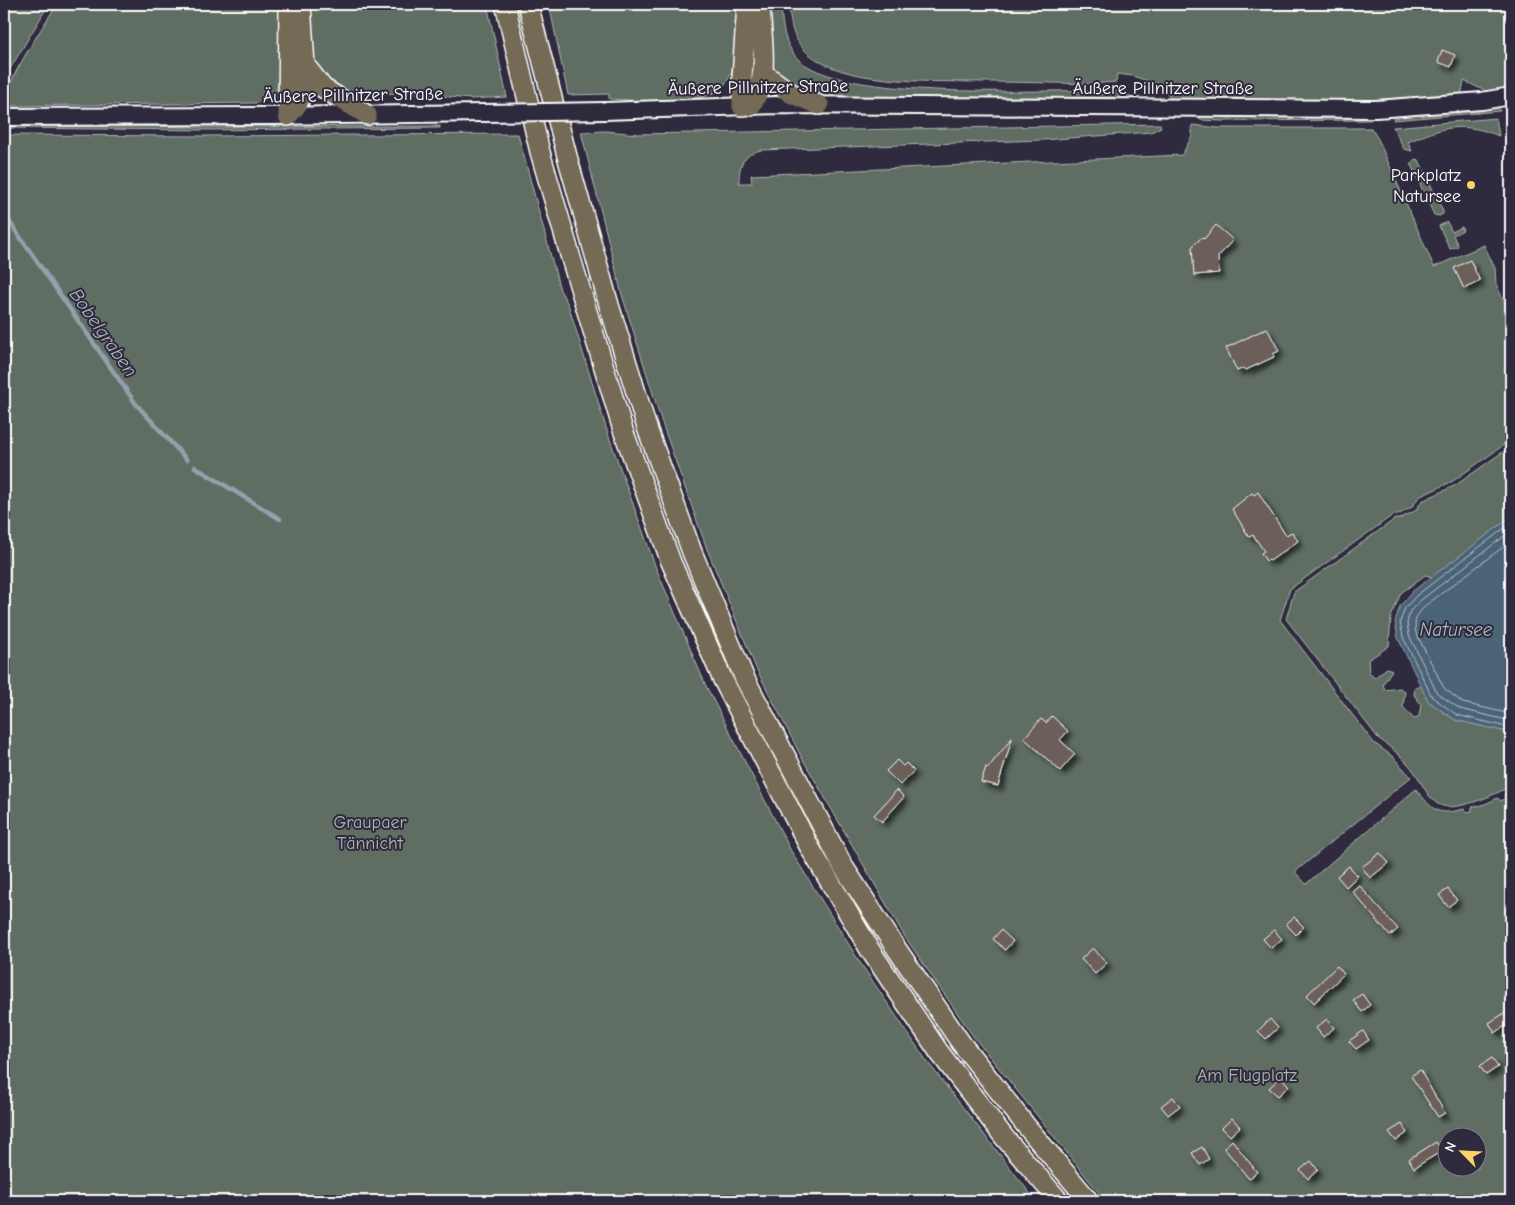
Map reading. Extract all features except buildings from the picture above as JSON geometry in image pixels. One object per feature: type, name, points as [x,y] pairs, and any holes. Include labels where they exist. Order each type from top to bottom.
[{"type":"highway","points":[[288,116],[289,4]]},
{"type":"highway","points":[[288,116],[297,105],[304,90],[305,66],[301,4]]},
{"type":"highway","points":[[505,4],[540,152],[624,430],[672,562],[723,680],[810,848],[870,950],[939,1052],[1004,1137],[1059,1201]]},
{"type":"highway","points":[[746,106],[742,77],[747,4]]},
{"type":"highway","points":[[746,106],[760,91],[763,73],[760,4]]},
{"type":"highway","points":[[528,5],[601,277],[647,428],[692,552],[744,677],[843,866],[894,946],[961,1043],[1027,1128],[1089,1201]]},
{"type":"highway","points":[[305,66],[323,88],[368,115]]},
{"type":"highway","points":[[763,73],[792,94],[819,106]]},
{"type":"main road","name":"Äußere Pillnitzer Straße","points":[[4,117],[368,115],[605,111],[746,106],[1376,109],[1482,101],[1511,96]]},
{"type":"green space","points":[[4,4],[49,4],[4,79]]},
{"type":"green space","points":[[57,4],[283,4],[284,38],[280,79],[271,96],[257,103],[6,106],[4,104],[6,95],[18,69]]},
{"type":"green space","points":[[309,4],[487,4],[507,97],[470,99],[412,93],[350,94],[335,90],[312,62]]},
{"type":"green space","points":[[549,4],[738,4],[735,56],[731,73],[726,83],[720,89],[698,98],[651,101],[609,99],[609,94],[568,95]]},
{"type":"green space","points":[[766,4],[781,4],[786,38],[796,57],[819,72],[855,82],[900,88],[949,90],[1120,91],[1134,98],[1132,102],[876,100],[799,90],[776,72],[769,60]]},
{"type":"green space","points":[[789,4],[1511,4],[1511,89],[1490,93],[1464,81],[1461,96],[1377,104],[1172,101],[1162,86],[1133,76],[1117,74],[1116,82],[1091,84],[897,80],[852,73],[832,67],[816,59],[798,42],[792,28]]},
{"type":"green space","points":[[1497,106],[1500,111],[1393,120],[1397,112]]},
{"type":"green space","points":[[1369,114],[1371,120],[1221,121],[1197,118],[1207,115]]},
{"type":"green space","points":[[1496,118],[1499,136],[1474,128],[1453,128],[1408,142],[1412,151],[1404,149],[1393,127]]},
{"type":"green space","name":"Am Flugplatz","points":[[1160,124],[1161,127],[1151,132],[1042,140],[761,150],[746,158],[741,166],[739,183],[752,183],[751,175],[1182,155],[1192,136],[1192,125],[1219,128],[1371,128],[1378,139],[1434,267],[1484,245],[1495,268],[1496,284],[1507,308],[1511,312],[1511,440],[1453,481],[1419,497],[1412,507],[1398,515],[1393,515],[1290,589],[1280,620],[1374,743],[1392,756],[1411,777],[1295,872],[1306,884],[1416,789],[1432,807],[1441,812],[1464,809],[1466,812],[1472,811],[1472,807],[1498,798],[1501,801],[1505,798],[1504,795],[1511,792],[1511,1201],[1106,1201],[973,1036],[905,937],[802,758],[756,668],[707,549],[663,426],[622,295],[581,132],[606,131],[638,134]]},
{"type":"green space","points":[[8,125],[200,127],[440,126],[440,128],[200,130],[4,128]]},
{"type":"green space","name":"Graupaer Tännicht","points":[[518,134],[560,290],[568,304],[608,434],[656,568],[706,686],[791,851],[859,961],[926,1060],[1036,1201],[4,1201],[4,135]]},
{"type":"green space","points":[[1415,159],[1419,160],[1443,211],[1443,214],[1439,216],[1434,215],[1411,165]]},
{"type":"green space","points":[[1447,222],[1452,232],[1462,227],[1463,230],[1453,235],[1458,246],[1450,249],[1439,226]]},
{"type":"green space","points":[[1511,446],[1511,517],[1432,577],[1425,575],[1401,593],[1391,617],[1389,646],[1368,660],[1369,672],[1374,678],[1387,668],[1392,670],[1383,684],[1385,690],[1400,688],[1405,692],[1403,707],[1414,719],[1419,716],[1421,704],[1414,695],[1415,688],[1422,686],[1428,701],[1455,720],[1511,733],[1511,786],[1475,802],[1454,807],[1445,806],[1434,801],[1407,763],[1378,738],[1286,619],[1294,592],[1395,519],[1415,511],[1422,501],[1456,485]]},
{"type":"water","name":"Natursee","points":[[1511,517],[1511,733],[1455,720],[1428,701],[1398,638],[1395,622],[1400,606],[1413,591]]},
{"type":"waterway","name":"Bobelgraben","points":[[4,214],[136,404],[187,460]]},
{"type":"waterway","name":"Bobelgraben","points":[[195,467],[280,519]]},
{"type":"place","name":"Parkplatz Natursee","points":[[1471,185]]}]
